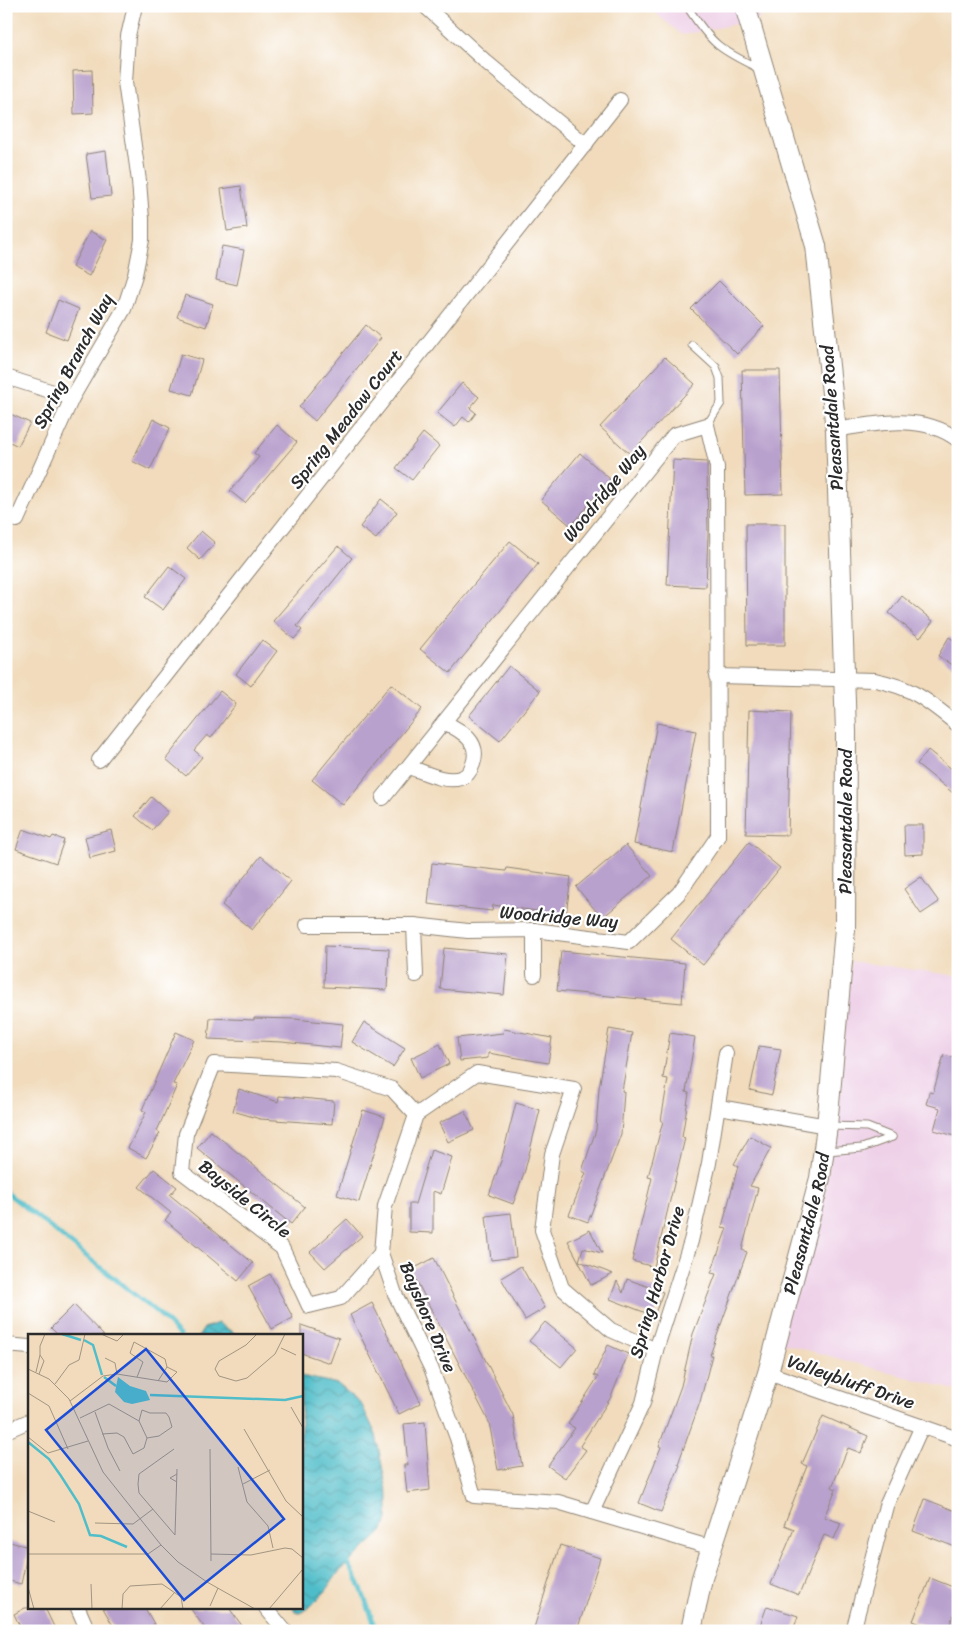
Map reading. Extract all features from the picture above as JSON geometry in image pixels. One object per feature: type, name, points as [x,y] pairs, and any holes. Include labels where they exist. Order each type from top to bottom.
[{"type":"main road","name":"Pleasantdale Road","points":[[691,1631],[702,1578],[768,1373],[820,1178],[827,1126],[845,929],[846,732],[836,430],[816,246],[745,6]]},
{"type":"street","name":"Spring Branch Way","points":[[17,520],[72,398],[124,310],[135,275],[142,240],[139,181],[125,82],[128,36],[135,6]]},
{"type":"street","points":[[424,6],[486,62],[586,145]]},
{"type":"street","name":"Spring Meadow Court","points":[[99,760],[620,100]]},
{"type":"street","points":[[6,377],[72,398]]},
{"type":"street","points":[[836,430],[884,421],[923,424],[958,440]]},
{"type":"street","name":"Woodridge Way","points":[[307,925],[414,925],[468,931],[534,930],[628,942],[679,893],[718,836],[716,676],[717,467],[707,425],[674,435],[383,798]]},
{"type":"street","points":[[716,676],[875,680],[901,685],[923,697],[958,725]]},
{"type":"street","points":[[409,766],[450,779],[461,778],[468,774],[475,756],[472,742],[458,729],[444,722]]},
{"type":"street","points":[[414,925],[416,975]]},
{"type":"street","points":[[534,930],[534,975]]},
{"type":"street","name":"Spring Harbor Drive","points":[[592,1512],[643,1403],[656,1350],[691,1241],[719,1107],[726,1053]]},
{"type":"street","name":"Bayside Circle","points":[[381,1253],[341,1298],[309,1306],[282,1248],[182,1172],[186,1134],[214,1064],[336,1071],[392,1089],[416,1115]]},
{"type":"street","points":[[416,1115],[477,1073],[574,1089],[552,1154],[542,1230],[562,1288],[611,1330],[656,1350]]},
{"type":"street","points":[[719,1107],[827,1126]]},
{"type":"street","name":"Bayshore Drive","points":[[416,1115],[385,1206],[381,1253],[396,1294],[431,1368],[457,1438],[474,1496],[558,1502],[592,1512]]},
{"type":"street","points":[[6,1344],[28,1347]]},
{"type":"street","name":"Valleybluff Drive","points":[[768,1373],[958,1439]]},
{"type":"street","points":[[6,1431],[28,1421]]},
{"type":"street","name":"Valleybluff Drive","points":[[853,1631],[886,1506],[922,1426]]},
{"type":"street","points":[[592,1512],[712,1548]]},
{"type":"street","points":[[79,1610],[88,1631]]},
{"type":"street","points":[[268,1610],[285,1631]]},
{"type":"lane","points":[[687,6],[704,32],[723,51],[763,70]]},
{"type":"lane","points":[[692,345],[716,367],[720,378],[720,403],[707,425]]},
{"type":"lane","points":[[824,1152],[862,1148],[892,1137],[867,1127],[827,1126]]},
{"type":"shaded area","points":[[647,6],[758,6],[760,19],[682,35]]},
{"type":"shaded area","points":[[851,961],[958,976],[958,1391],[774,1341],[829,1167]]},
{"type":"water","points":[[218,1323],[236,1334],[200,1334],[204,1328]]},
{"type":"water","points":[[302,1376],[338,1384],[362,1405],[376,1435],[388,1496],[388,1519],[382,1532],[338,1573],[326,1591],[310,1607],[300,1613],[294,1610],[302,1610]]},
{"type":"building","points":[[92,70],[93,113],[74,114],[73,71]]},
{"type":"building","points":[[106,151],[111,196],[92,198],[86,154]]},
{"type":"building","points":[[241,186],[247,228],[227,231],[221,189]]},
{"type":"building","points":[[90,231],[107,240],[89,276],[72,267]]},
{"type":"building","points":[[222,246],[244,250],[237,285],[216,280]]},
{"type":"building","points":[[719,281],[764,326],[737,354],[691,309]]},
{"type":"building","points":[[185,295],[213,304],[206,327],[177,317]]},
{"type":"building","points":[[58,300],[79,309],[67,340],[46,332]]},
{"type":"building","points":[[366,325],[381,338],[315,421],[299,407]]},
{"type":"building","points":[[181,354],[202,360],[192,395],[171,389]]},
{"type":"building","points":[[665,357],[695,384],[630,454],[600,427]]},
{"type":"building","points":[[742,370],[780,370],[783,494],[745,495]]},
{"type":"building","points":[[462,383],[479,397],[470,408],[476,413],[469,422],[463,417],[455,427],[437,413]]},
{"type":"building","points":[[6,412],[30,423],[18,446],[6,440]]},
{"type":"building","points":[[153,419],[170,428],[150,470],[132,461]]},
{"type":"building","points":[[277,425],[297,442],[245,503],[230,491],[259,457],[254,453]]},
{"type":"building","points":[[423,433],[439,446],[412,480],[396,468]]},
{"type":"building","points":[[580,453],[610,479],[571,526],[541,500]]},
{"type":"building","points":[[673,460],[707,462],[708,534],[706,587],[667,585]]},
{"type":"building","points":[[381,499],[397,512],[376,539],[360,527]]},
{"type":"building","points":[[746,524],[785,524],[785,645],[747,645]]},
{"type":"building","points":[[201,531],[215,543],[200,560],[187,548]]},
{"type":"building","points":[[510,541],[538,564],[450,673],[420,649]]},
{"type":"building","points":[[338,546],[352,558],[297,626],[302,630],[294,639],[273,621]]},
{"type":"building","points":[[169,566],[186,579],[163,610],[145,597]]},
{"type":"building","points":[[902,596],[933,621],[920,638],[889,613]]},
{"type":"building","points":[[949,637],[958,643],[958,669],[938,656]]},
{"type":"building","points":[[262,640],[277,651],[251,686],[236,674]]},
{"type":"building","points":[[509,666],[540,691],[500,741],[469,716]]},
{"type":"building","points":[[391,684],[422,709],[343,805],[312,780]]},
{"type":"building","points":[[220,691],[236,704],[211,738],[207,735],[194,750],[202,757],[186,776],[166,759]]},
{"type":"building","points":[[749,710],[791,712],[788,835],[746,834]]},
{"type":"building","points":[[657,723],[696,731],[673,852],[634,844]]},
{"type":"building","points":[[928,750],[958,774],[958,797],[917,764]]},
{"type":"building","points":[[151,797],[168,812],[152,830],[135,816]]},
{"type":"building","points":[[904,825],[923,825],[923,854],[905,855]]},
{"type":"building","points":[[23,829],[51,839],[53,836],[64,840],[56,863],[16,849]]},
{"type":"building","points":[[111,830],[116,851],[90,858],[85,837]]},
{"type":"building","points":[[749,842],[780,868],[703,965],[671,939]]},
{"type":"building","points":[[626,845],[652,876],[602,918],[576,887]]},
{"type":"building","points":[[261,856],[291,881],[252,930],[222,905]]},
{"type":"building","points":[[432,863],[506,871],[507,868],[571,877],[566,915],[493,905],[492,911],[428,904]]},
{"type":"building","points":[[921,877],[939,902],[921,914],[904,889]]},
{"type":"building","points":[[325,946],[389,949],[387,990],[324,987]]},
{"type":"building","points":[[444,948],[508,954],[504,995],[440,989]]},
{"type":"building","points":[[561,951],[685,963],[682,1003],[557,991]]},
{"type":"building","points":[[210,1018],[295,1019],[343,1024],[340,1048],[282,1042],[208,1039]]},
{"type":"building","points":[[364,1022],[405,1048],[393,1067],[352,1042]]},
{"type":"building","points":[[504,1029],[552,1038],[548,1063],[488,1053],[488,1058],[460,1061],[457,1038],[503,1033]]},
{"type":"building","points":[[609,1029],[632,1033],[622,1091],[624,1092],[621,1134],[588,1222],[569,1215],[586,1173],[582,1171],[596,1130],[599,1088]]},
{"type":"building","points":[[176,1032],[194,1040],[173,1084],[177,1085],[157,1131],[160,1133],[146,1158],[128,1148],[146,1112],[142,1110]]},
{"type":"building","points":[[670,1033],[695,1037],[686,1092],[689,1093],[682,1137],[685,1138],[654,1267],[632,1261],[652,1178],[648,1177],[663,1121],[661,1121],[668,1079],[663,1078]]},
{"type":"building","points":[[440,1044],[449,1064],[420,1078],[411,1058]]},
{"type":"building","points":[[759,1046],[781,1049],[772,1095],[750,1090]]},
{"type":"building","points":[[944,1055],[958,1059],[958,1137],[934,1130],[940,1108],[926,1104],[929,1092],[933,1093]]},
{"type":"building","points":[[239,1089],[278,1102],[279,1096],[334,1101],[332,1124],[260,1119],[233,1111]]},
{"type":"building","points":[[516,1103],[540,1110],[525,1170],[513,1204],[489,1195],[501,1161]]},
{"type":"building","points":[[363,1110],[385,1117],[359,1202],[337,1195]]},
{"type":"building","points":[[465,1111],[474,1130],[448,1142],[439,1123]]},
{"type":"building","points":[[211,1131],[305,1207],[291,1224],[197,1148]]},
{"type":"building","points":[[750,1136],[771,1148],[750,1186],[758,1188],[742,1250],[747,1252],[710,1355],[712,1355],[700,1402],[678,1464],[680,1465],[661,1512],[639,1503],[661,1447],[659,1446],[681,1386],[693,1334],[716,1274],[711,1273],[727,1228],[722,1227],[738,1166],[734,1164]]},
{"type":"building","points":[[431,1150],[452,1157],[441,1194],[433,1191],[433,1233],[409,1232],[409,1204],[415,1204]]},
{"type":"building","points":[[154,1169],[177,1187],[170,1195],[253,1263],[238,1281],[165,1220],[171,1213],[139,1187]]},
{"type":"building","points":[[511,1213],[516,1257],[491,1260],[486,1216]]},
{"type":"building","points":[[347,1219],[362,1236],[325,1268],[310,1252]]},
{"type":"building","points":[[590,1230],[602,1253],[583,1248],[579,1261],[613,1274],[591,1285],[568,1241]]},
{"type":"building","points":[[434,1258],[513,1415],[522,1466],[498,1470],[489,1422],[411,1270]]},
{"type":"building","points":[[521,1266],[545,1308],[525,1320],[501,1278]]},
{"type":"building","points":[[270,1274],[293,1318],[272,1329],[248,1286]]},
{"type":"building","points":[[627,1279],[663,1292],[654,1316],[610,1299],[617,1281],[623,1293]]},
{"type":"building","points":[[372,1303],[421,1403],[399,1414],[350,1315]]},
{"type":"building","points":[[74,1305],[102,1334],[57,1334],[51,1328]]},
{"type":"building","points":[[545,1322],[577,1348],[561,1367],[529,1341]]},
{"type":"building","points":[[301,1325],[339,1338],[330,1363],[302,1353]]},
{"type":"building","points":[[608,1345],[628,1354],[611,1397],[580,1446],[586,1450],[565,1478],[548,1466],[575,1428],[568,1424],[598,1377],[594,1375]]},
{"type":"building","points":[[823,1416],[868,1436],[861,1453],[848,1448],[832,1487],[836,1489],[824,1517],[841,1523],[834,1539],[824,1535],[799,1595],[771,1584],[794,1529],[784,1525],[807,1466],[802,1464]]},
{"type":"building","points":[[425,1422],[430,1490],[407,1493],[404,1465],[408,1465],[404,1424]]},
{"type":"building","points":[[925,1499],[958,1512],[958,1548],[913,1531]]},
{"type":"building","points":[[6,1541],[28,1547],[21,1584],[6,1580]]},
{"type":"building","points":[[560,1545],[600,1558],[577,1631],[533,1631]]},
{"type":"building","points":[[930,1578],[958,1589],[958,1604],[947,1631],[938,1631],[913,1621]]},
{"type":"building","points":[[767,1606],[798,1616],[793,1631],[758,1631]]},
{"type":"building","points":[[25,1608],[28,1608],[28,1610],[46,1610],[56,1631],[22,1631],[14,1614]]},
{"type":"building","points":[[104,1610],[146,1610],[158,1631],[116,1631]]},
{"type":"building","points":[[191,1610],[230,1610],[246,1631],[207,1631]]},
{"type":"waterway","points":[[6,1192],[160,1315],[178,1334]]},
{"type":"waterway","points":[[348,1563],[359,1583],[377,1631]]}]
